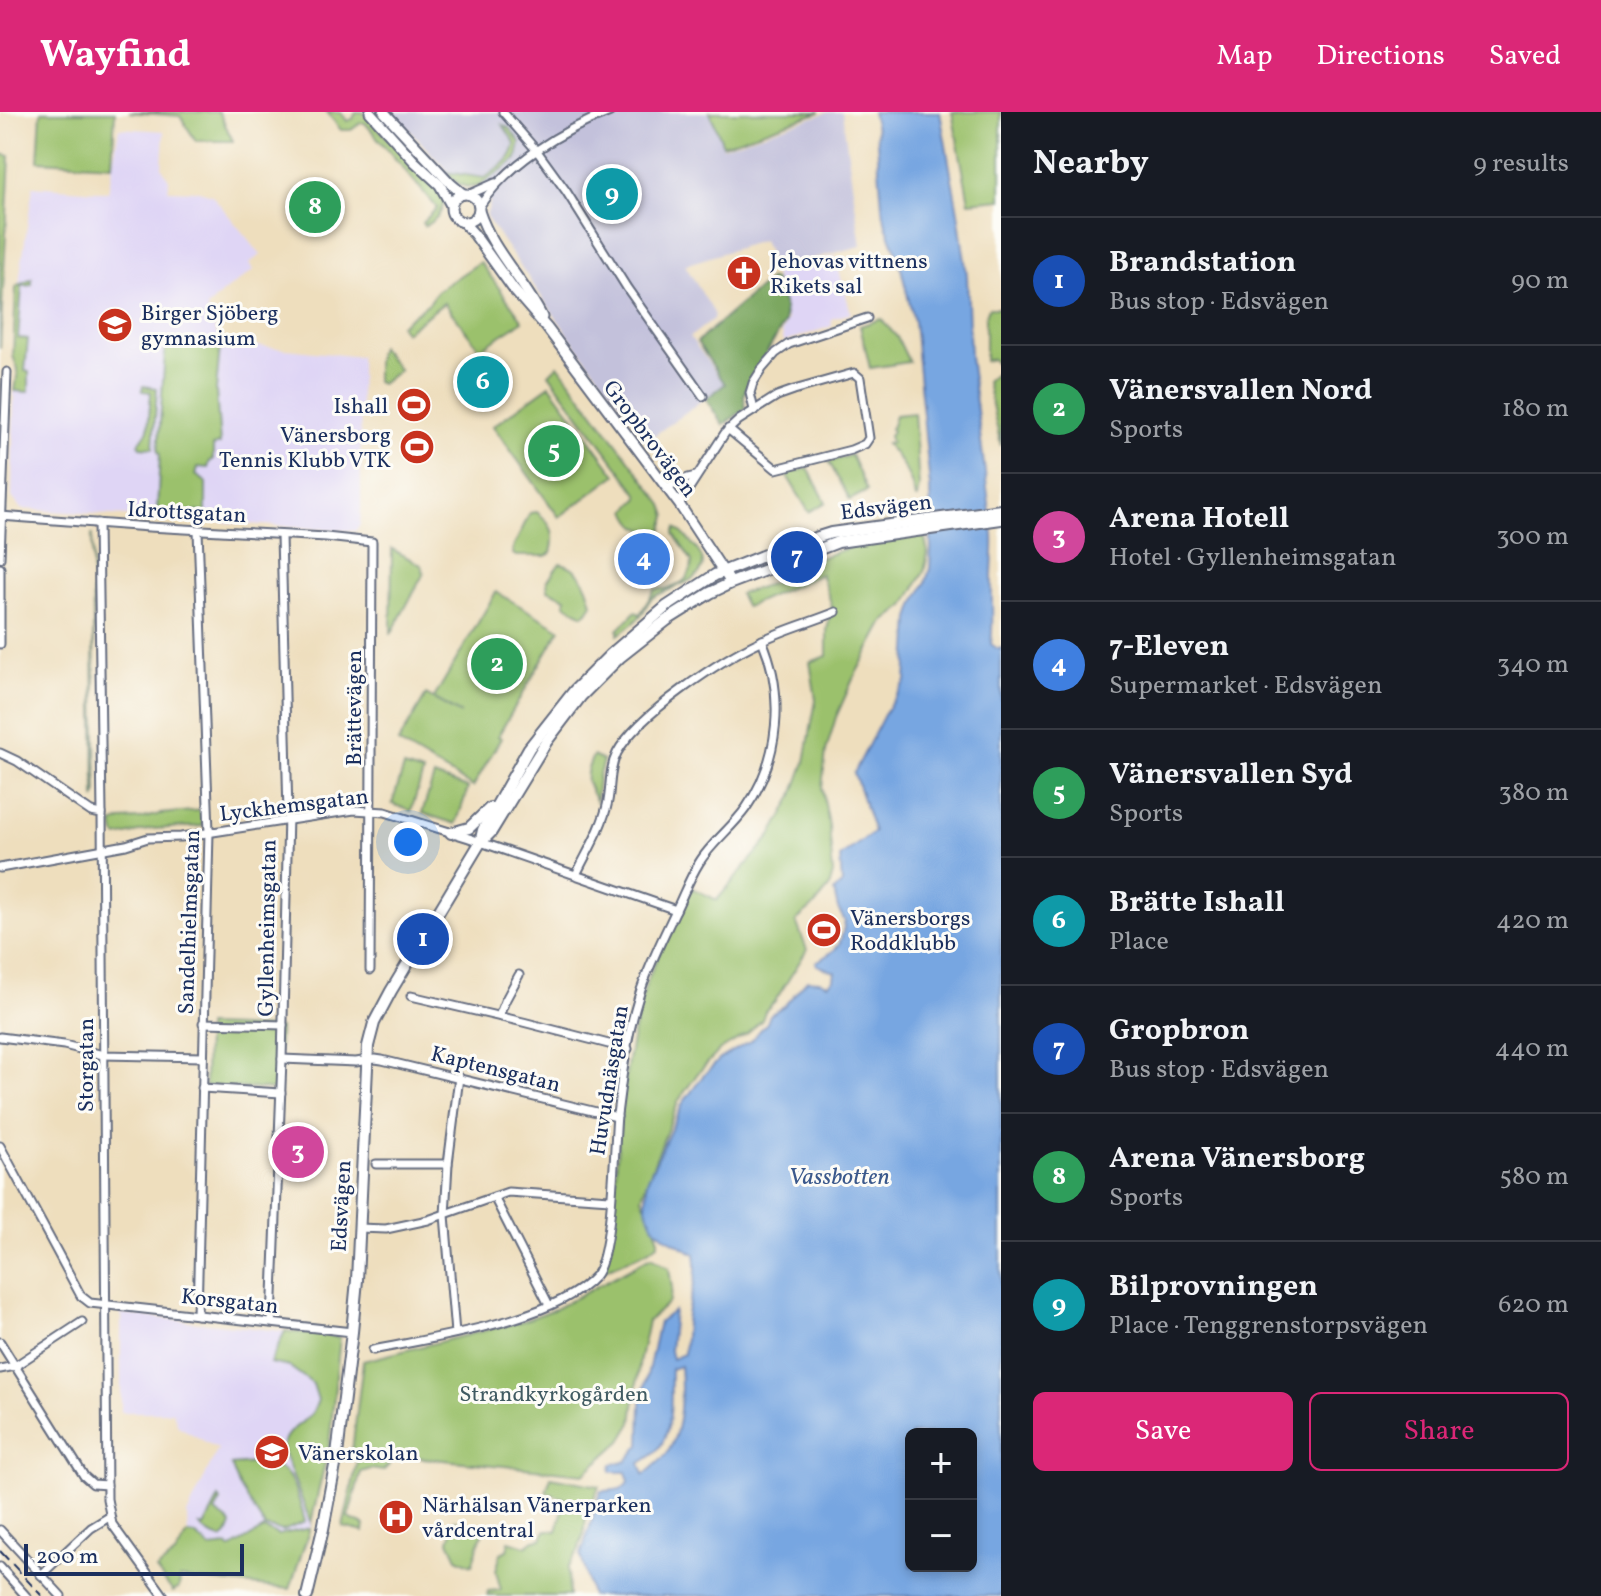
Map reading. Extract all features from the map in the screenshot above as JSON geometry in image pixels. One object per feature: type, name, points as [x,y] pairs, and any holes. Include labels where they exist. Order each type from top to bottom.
[{"type":"main road","name":"Edsvägen","points":[[307,1596],[332,1484],[352,1332],[366,1060],[370,1035],[382,1009],[480,843],[491,832],[546,742],[581,696],[620,657],[667,620],[731,583],[838,542],[1001,510]]},
{"type":"main road","name":"Edsvägen","points":[[480,843],[483,830],[529,748],[574,691],[666,607],[723,571],[831,533],[1001,519]]},
{"type":"main road","points":[[451,833],[474,824],[502,794]]},
{"type":"street","points":[[370,112],[401,148],[440,185],[454,217],[463,222],[473,221],[497,182]]},
{"type":"street","points":[[384,112],[451,184],[476,199],[479,209]]},
{"type":"street","points":[[503,112],[566,191],[627,288],[703,396]]},
{"type":"street","points":[[451,205],[455,198],[497,182],[565,132],[610,112]]},
{"type":"street","name":"Gropbrovägen","points":[[479,209],[491,237],[535,302],[547,328]]},
{"type":"street","name":"Gropbrovägen","points":[[463,222],[679,504],[723,571]]},
{"type":"street","points":[[754,410],[750,393],[753,383],[776,353],[789,344],[867,318]]},
{"type":"street","points":[[0,558],[7,372]]},
{"type":"street","points":[[679,504],[728,429],[754,410],[794,390],[854,373],[860,378],[868,442],[851,450],[776,469],[728,429]]},
{"type":"street","points":[[667,488],[696,476]]},
{"type":"street","name":"Idrottsgatan","points":[[1,516],[372,542]]},
{"type":"street","name":"Storgatan","points":[[98,523],[109,1517]]},
{"type":"street","name":"Sandelhielmsgatan","points":[[197,1315],[209,832],[198,530]]},
{"type":"street","name":"Gyllenheimsgatan","points":[[272,1322],[287,821],[281,535]]},
{"type":"street","name":"Brättevägen","points":[[370,970],[372,542]]},
{"type":"street","points":[[0,568],[0,644]]},
{"type":"street","points":[[723,571],[731,583]]},
{"type":"street","points":[[576,875],[604,815],[614,761],[626,739],[647,717],[692,683],[762,640],[836,612]]},
{"type":"street","name":"Huvudnäsgatan","points":[[373,1350],[504,1321],[549,1305],[581,1288],[597,1274],[607,1240],[617,1117],[628,1049],[645,978],[699,862],[747,807],[768,762],[774,736],[777,696],[772,665],[762,640]]},
{"type":"street","points":[[0,753],[17,761],[91,812],[102,814]]},
{"type":"street","name":"Lyckhemsgatan","points":[[0,868],[126,845],[148,838],[181,837],[354,810],[372,810],[451,833],[676,910]]},
{"type":"street","points":[[499,1016],[519,975]]},
{"type":"street","points":[[411,996],[628,1049]]},
{"type":"street","points":[[203,1023],[283,1025]]},
{"type":"street","points":[[0,1037],[64,1045],[103,1055],[203,1057]]},
{"type":"street","name":"Kaptensgatan","points":[[282,1059],[382,1060],[617,1117]]},
{"type":"street","points":[[455,1333],[445,1215],[459,1077]]},
{"type":"street","points":[[202,1088],[281,1093]]},
{"type":"street","points":[[0,1146],[81,1296],[90,1303],[105,1305]]},
{"type":"street","points":[[376,1164],[448,1164]]},
{"type":"street","points":[[359,1228],[386,1229],[445,1215],[503,1193],[610,1199]]},
{"type":"street","points":[[494,1197],[549,1305]]},
{"type":"street","name":"Korsgatan","points":[[105,1305],[352,1332]]},
{"type":"street","points":[[0,1369],[15,1366],[82,1322]]},
{"type":"street","points":[[0,1342],[84,1476],[93,1484],[107,1485]]},
{"type":"street","points":[[41,1575],[91,1528],[109,1517],[164,1596]]},
{"type":"street","points":[[0,1530],[61,1596]]},
{"type":"street","points":[[0,1567],[21,1594]]},
{"type":"shaded area","points":[[393,112],[709,112],[723,147],[829,112],[842,112],[861,246],[774,269],[763,240],[685,265],[714,313],[713,319],[690,337],[724,384],[648,440],[569,336],[486,217],[490,203],[483,180],[452,176]]},
{"type":"shaded area","name":"Birger Sjöberg gymnasium","points":[[119,128],[164,131],[162,168],[169,180],[168,190],[199,191],[212,195],[261,255],[249,263],[254,270],[207,308],[220,342],[360,357],[361,507],[360,525],[355,531],[21,509],[12,497],[14,389],[17,377],[15,345],[20,275],[33,186],[108,192]]},
{"type":"shaded area","points":[[835,256],[851,313],[831,319],[832,326],[784,342],[782,332],[787,320],[773,271]]},
{"type":"shaded area","name":"Vänerskolan","points":[[121,1314],[340,1337],[327,1456],[307,1541],[290,1589],[180,1578],[179,1588],[173,1592],[156,1570],[172,1561],[188,1538],[187,1515],[218,1449],[178,1426],[173,1412],[121,1412]]},
{"type":"green space","points":[[41,112],[115,112],[112,165],[38,161]]},
{"type":"green space","points":[[129,112],[219,112],[233,141],[196,141],[180,116]]},
{"type":"green space","points":[[327,112],[341,112],[347,121],[353,119],[356,112],[363,112],[444,197],[443,207],[436,218],[424,226],[422,223],[437,208],[365,123],[351,130],[341,130]]},
{"type":"green space","points":[[710,112],[820,112],[723,145]]},
{"type":"green space","points":[[952,112],[1001,112],[1001,199],[969,202]]},
{"type":"green space","points":[[503,125],[520,142],[517,159],[479,186],[460,185],[445,172],[485,178],[500,167],[511,155],[515,143]]},
{"type":"green space","points":[[0,154],[10,156],[0,349]]},
{"type":"green space","points":[[480,262],[523,321],[480,349],[444,303],[405,332],[400,325],[430,302],[437,291]]},
{"type":"green space","points":[[32,279],[32,285],[22,286],[18,338],[28,339],[25,371],[29,372],[29,392],[15,391],[18,369],[13,356],[16,287]]},
{"type":"green space","points":[[770,279],[774,280],[784,306],[785,322],[747,386],[745,409],[723,425],[706,399],[725,384],[697,342]]},
{"type":"green space","points":[[989,308],[1001,308],[1001,446],[987,382],[999,371],[992,359],[985,361],[985,318]]},
{"type":"green space","points":[[881,319],[897,337],[909,362],[870,368],[860,326]]},
{"type":"green space","points":[[166,338],[220,347],[216,391],[220,444],[213,446],[213,460],[208,468],[198,467],[196,475],[206,482],[206,512],[157,511]]},
{"type":"green space","points":[[380,347],[399,370],[381,384],[376,382],[376,360]]},
{"type":"green space","points":[[558,365],[663,505],[667,516],[661,535],[640,528],[632,521],[627,510],[639,498],[638,494],[549,374]]},
{"type":"green space","points":[[550,385],[616,475],[559,517],[493,426]]},
{"type":"green space","points":[[143,386],[157,388],[153,448],[140,447],[139,443],[148,430],[151,392],[142,391]]},
{"type":"green space","points":[[914,413],[917,498],[905,469],[886,444],[891,443],[889,436],[895,415]]},
{"type":"green space","points":[[851,455],[867,491],[850,500],[829,462]]},
{"type":"green space","points":[[808,468],[826,502],[809,512],[786,474]]},
{"type":"green space","points":[[537,512],[552,530],[551,553],[546,556],[516,556],[513,548],[530,513]]},
{"type":"green space","points":[[676,528],[698,551],[703,561],[702,569],[697,576],[652,598],[640,617],[618,635],[618,630],[635,612],[640,614],[655,589],[675,586],[689,574],[692,561],[674,534]]},
{"type":"green space","points":[[92,534],[97,795],[95,799]]},
{"type":"green space","points":[[924,534],[928,553],[924,572],[905,606],[884,622],[853,679],[836,717],[826,751],[822,788],[833,874],[829,888],[796,921],[807,950],[762,1020],[747,1034],[720,1050],[698,1073],[679,1100],[642,1197],[658,1236],[658,1244],[604,1270],[610,1248],[625,1080],[647,982],[692,888],[717,900],[771,836],[792,798],[805,762],[816,700],[810,662],[827,656],[827,630],[832,606],[821,574],[746,607],[739,594],[782,580],[820,558],[853,546]]},
{"type":"green space","points":[[392,549],[421,565],[424,573],[391,634]]},
{"type":"green space","points":[[560,563],[573,568],[585,584],[592,604],[583,615],[565,604],[566,598],[548,590],[547,581]]},
{"type":"green space","points":[[496,592],[560,629],[498,736],[501,738],[473,787],[398,743],[426,695],[461,714],[434,698]]},
{"type":"green space","points":[[593,756],[603,761],[596,801],[587,779]]},
{"type":"green space","points":[[404,767],[423,773],[411,811],[392,804]]},
{"type":"green space","points":[[434,776],[468,788],[456,824],[422,813]]},
{"type":"green space","points":[[202,810],[202,826],[115,835],[113,824],[121,820]]},
{"type":"green space","points":[[206,1026],[279,1028],[278,1090],[205,1086]]},
{"type":"green space","name":"Strandkyrkogården","points":[[651,1257],[669,1268],[672,1288],[669,1302],[648,1321],[632,1423],[621,1441],[584,1474],[352,1451],[363,1361],[523,1321],[555,1309]]},
{"type":"green space","points":[[285,1331],[340,1337],[329,1446],[311,1523],[282,1449],[286,1437],[312,1413],[318,1400],[313,1384],[290,1367],[270,1363]]},
{"type":"green space","points":[[354,1454],[389,1459],[389,1465],[383,1471],[371,1469],[361,1472],[348,1518],[365,1525],[364,1532],[343,1527],[357,1463]]},
{"type":"green space","points":[[267,1464],[286,1473],[295,1489],[305,1522],[283,1531],[265,1527],[239,1486],[231,1465]]},
{"type":"green space","points":[[551,1477],[599,1486],[586,1518],[578,1551],[568,1567],[569,1596],[487,1596],[488,1591],[501,1590],[496,1571],[501,1553],[507,1550],[509,1541],[526,1546],[542,1539],[546,1530],[557,1531],[566,1499],[546,1492]]},
{"type":"green space","points":[[219,1498],[221,1501],[215,1512],[231,1525],[222,1539],[210,1535],[200,1526],[204,1527]]},
{"type":"green space","points":[[455,1520],[484,1528],[472,1565],[457,1558],[449,1541]]},
{"type":"green space","points":[[310,1528],[290,1589],[180,1578],[179,1588],[173,1592],[156,1570],[175,1555],[188,1534],[195,1535],[210,1548],[228,1546],[230,1549],[264,1529],[278,1535]]},
{"type":"water","name":"Vassbotten","points":[[872,112],[940,112],[967,275],[970,357],[993,534],[991,644],[1001,648],[1001,1596],[591,1596],[581,1555],[601,1491],[621,1489],[629,1481],[626,1472],[611,1472],[612,1464],[627,1461],[640,1445],[641,1403],[659,1322],[674,1311],[672,1359],[684,1354],[687,1314],[695,1277],[695,1254],[654,1227],[646,1207],[647,1181],[683,1103],[703,1076],[720,1059],[750,1041],[767,1023],[770,1015],[785,1005],[807,980],[828,984],[834,979],[835,972],[816,962],[834,950],[842,937],[845,921],[838,909],[834,891],[842,884],[840,857],[874,832],[854,773],[886,711],[906,681],[910,618],[930,568],[930,487],[914,322],[882,206]],"holes":[[[680,1366],[681,1399],[672,1444],[659,1462],[644,1475],[640,1463],[656,1452],[666,1434],[671,1369]]]},
{"type":"railway","points":[[0,1551],[42,1596]]},
{"type":"place","name":"Bilprovningen","points":[[612,194]]},
{"type":"place","name":"Arena Vänersborg","points":[[315,207]]},
{"type":"place","name":"Jehovas vittnens Rikets sal","points":[[744,273]]},
{"type":"place","name":"Birger Sjöberg gymnasium","points":[[115,325]]},
{"type":"place","name":"Brätte Ishall","points":[[483,382]]},
{"type":"place","name":"Ishall","points":[[414,405]]},
{"type":"place","name":"Vänersborg Tennis Klubb VTK","points":[[417,447]]},
{"type":"place","name":"Vänersvallen Syd","points":[[554,451]]},
{"type":"place","name":"Gropbron","points":[[797,557]]},
{"type":"place","name":"7-Eleven","points":[[644,559]]},
{"type":"place","name":"Vänersvallen Nord","points":[[497,664]]},
{"type":"place","name":"Vänersborgs Roddklubb","points":[[824,930]]},
{"type":"place","name":"Brandstation","points":[[423,939]]},
{"type":"place","name":"Arena Hotell","points":[[298,1152]]},
{"type":"place","name":"Vänerskolan","points":[[272,1452]]},
{"type":"place","name":"Närhälsan Vänerparken vårdcentral","points":[[396,1517]]}]
